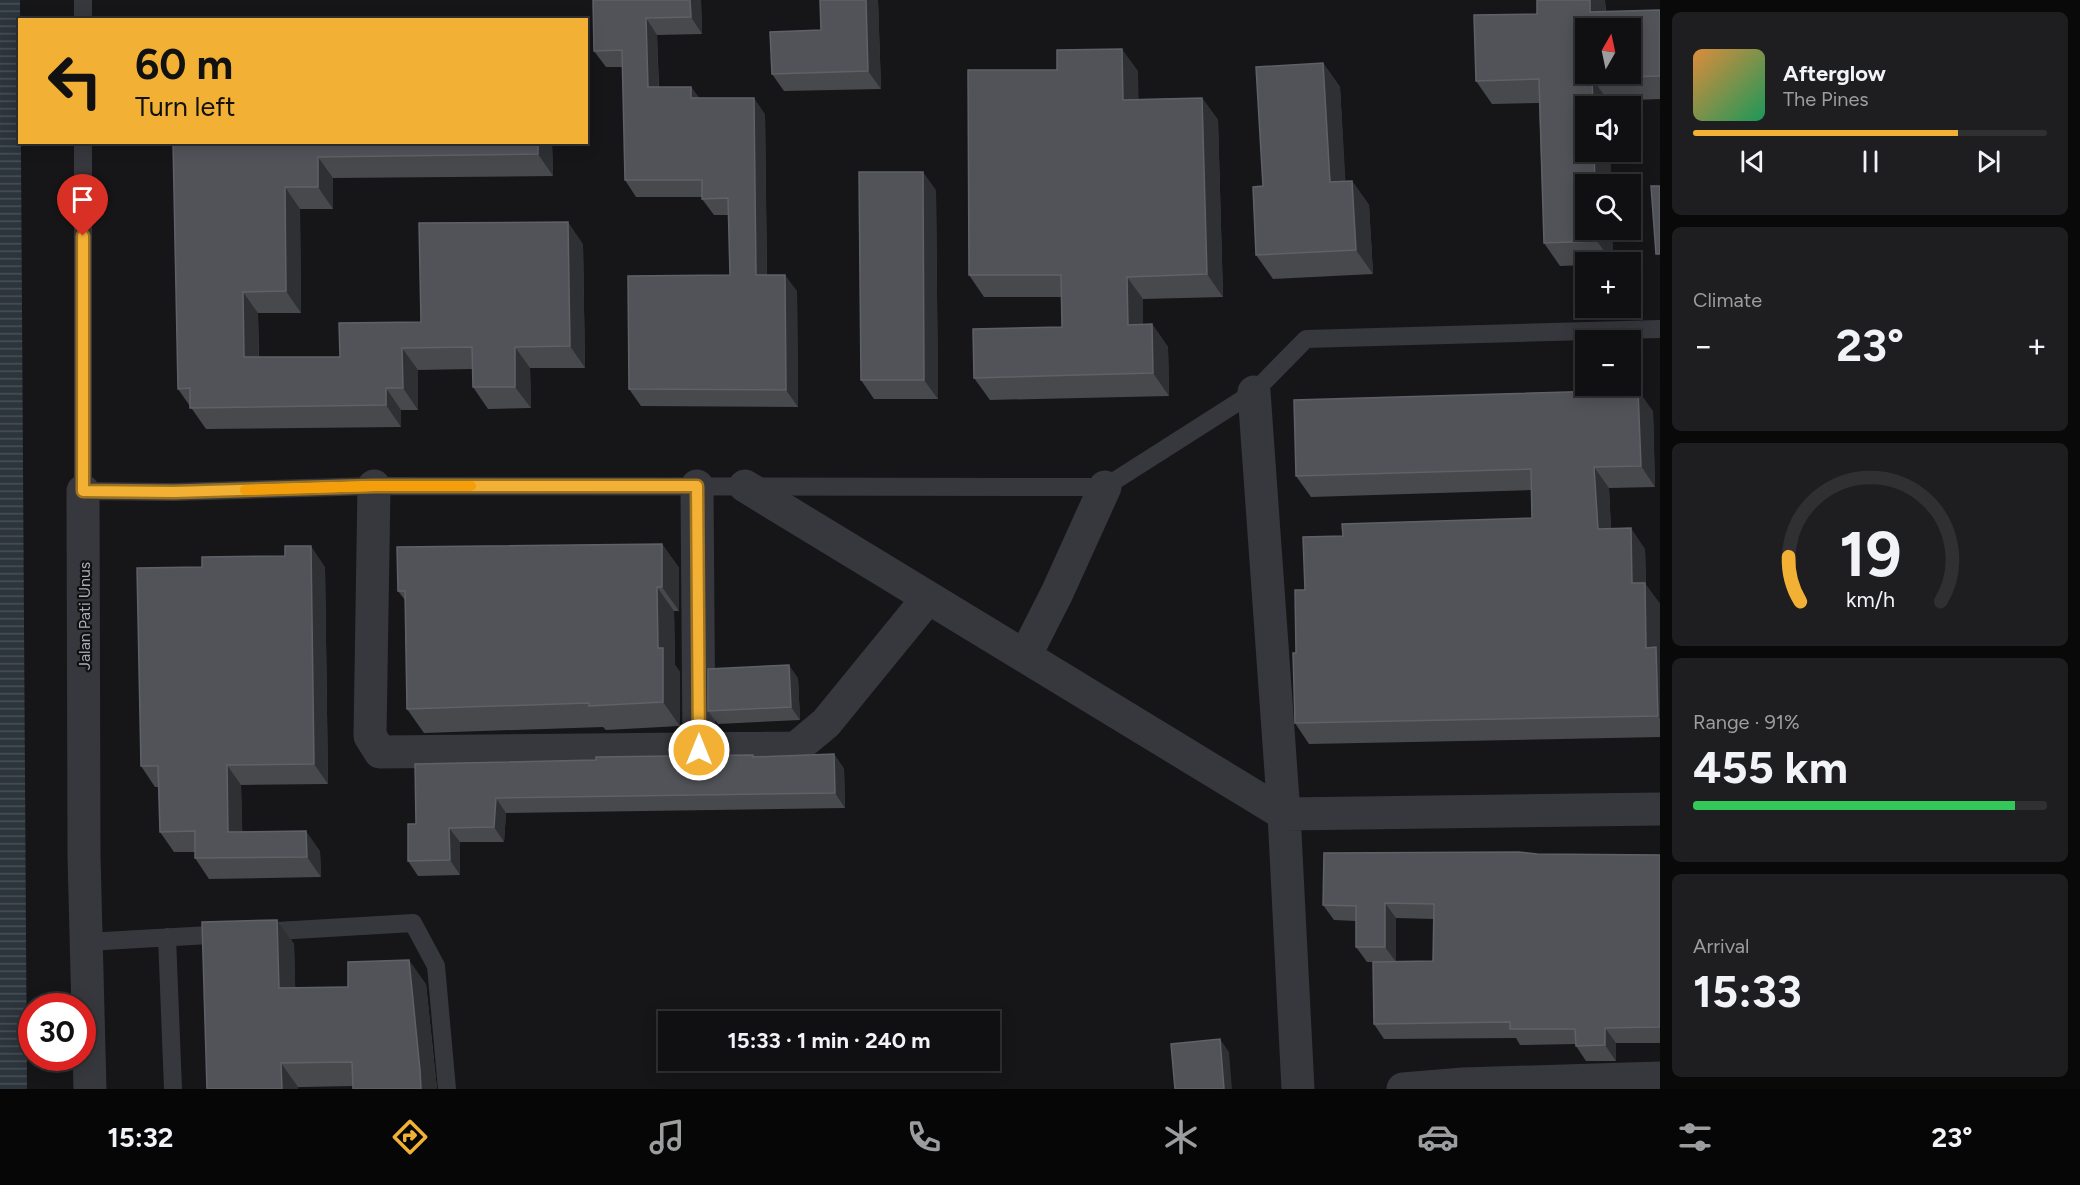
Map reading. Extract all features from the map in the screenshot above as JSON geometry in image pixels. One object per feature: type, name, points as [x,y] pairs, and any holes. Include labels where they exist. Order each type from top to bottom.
[{"type":"street","points":[[1254,392],[1284,814],[1299,1089]]},
{"type":"street","points":[[374,486],[370,736],[381,752],[796,748],[826,723],[928,598]]},
{"type":"street","points":[[697,486],[699,750]]},
{"type":"street","points":[[745,486],[1284,814],[1660,808]]},
{"type":"street","points":[[1025,656],[1057,593],[1105,486]]},
{"type":"street","name":"Jalan Pati Unus","points":[[83,491],[84,856],[90,1089]]},
{"type":"street","points":[[1403,1089],[1463,1084],[1660,1078]]},
{"type":"lane","points":[[83,0],[83,18]]},
{"type":"lane","name":"Jalan Pati Unus","points":[[83,144],[83,491]]},
{"type":"lane","points":[[83,491],[174,492],[374,486],[1105,486],[1254,392],[1306,339],[1660,329]]},
{"type":"lane","points":[[86,942],[413,923],[436,966],[447,1089]]},
{"type":"lane","points":[[167,937],[173,1089]]},
{"type":"shaded area","points":[[0,0],[20,0],[18,144],[21,144],[26,993],[18,993],[18,1071],[27,1071],[27,1089],[0,1089]]},
{"type":"building","points":[[593,0],[690,0],[691,17],[646,18],[648,87],[691,87],[691,98],[754,98],[756,275],[785,275],[786,390],[629,389],[628,276],[730,275],[728,198],[702,199],[702,180],[625,180],[622,50],[594,51]]},
{"type":"building","points":[[820,0],[866,0],[868,71],[772,74],[770,32],[821,30]]},
{"type":"building","points":[[1537,0],[1590,0],[1590,12],[1660,10],[1660,76],[1641,77],[1641,18],[1575,18],[1575,84],[1592,84],[1593,96],[1575,96],[1575,162],[1594,162],[1595,174],[1575,174],[1575,240],[1597,241],[1544,243],[1539,79],[1476,81],[1474,15],[1537,14]]},
{"type":"building","points":[[1122,49],[1123,100],[1202,98],[1207,274],[1127,277],[1128,325],[1152,324],[1153,373],[974,378],[973,329],[1062,327],[1061,275],[969,275],[968,70],[1057,70],[1057,50]]},
{"type":"building","points":[[1323,63],[1330,182],[1352,181],[1356,250],[1256,255],[1253,187],[1263,186],[1256,67]]},
{"type":"building","points":[[173,144],[538,144],[538,154],[318,157],[318,187],[285,187],[286,291],[243,292],[244,357],[340,357],[339,323],[421,322],[419,223],[568,222],[570,346],[515,347],[515,387],[473,387],[472,347],[402,348],[403,388],[386,388],[386,405],[190,408],[190,388],[178,389]]},
{"type":"building","points":[[859,172],[923,172],[924,380],[861,380]]},
{"type":"building","points":[[1651,186],[1660,186],[1660,254],[1656,254]]},
{"type":"building","points":[[1575,392],[1575,396],[1638,396],[1641,466],[1594,467],[1598,529],[1631,528],[1632,583],[1645,583],[1646,648],[1656,647],[1658,716],[1295,723],[1293,653],[1296,653],[1295,590],[1305,590],[1303,537],[1343,536],[1342,524],[1532,518],[1531,469],[1296,476],[1294,400]]},
{"type":"building","points":[[662,544],[662,587],[657,587],[658,648],[663,648],[663,702],[589,706],[589,703],[407,709],[405,591],[398,591],[397,547]]},
{"type":"building","points":[[285,546],[311,546],[314,764],[227,765],[228,832],[306,831],[307,857],[195,858],[195,831],[160,832],[158,766],[141,766],[137,568],[202,567],[202,557],[285,556]]},
{"type":"building","points":[[789,665],[791,707],[708,711],[708,669]]},
{"type":"building","points":[[834,754],[835,793],[496,798],[494,827],[449,828],[450,860],[408,861],[408,824],[416,824],[415,764],[596,760],[596,757],[753,755],[753,757]]},
{"type":"building","points":[[1519,852],[1660,855],[1660,1027],[1605,1028],[1605,1045],[1576,1046],[1575,1029],[1510,1029],[1510,1022],[1374,1024],[1373,962],[1433,961],[1434,904],[1385,903],[1385,947],[1356,947],[1356,906],[1323,905],[1324,853]]},
{"type":"building","points":[[277,920],[279,988],[348,987],[348,962],[409,960],[421,1089],[353,1089],[352,1062],[281,1063],[282,1089],[207,1089],[202,922]]},
{"type":"building","points":[[1220,1039],[1224,1089],[1175,1089],[1171,1044]]},
{"type":"slow traffic","points":[[245,490],[471,486]]},
{"type":"route","points":[[83,236],[83,491],[174,492],[374,486],[697,486],[699,750]]}]
